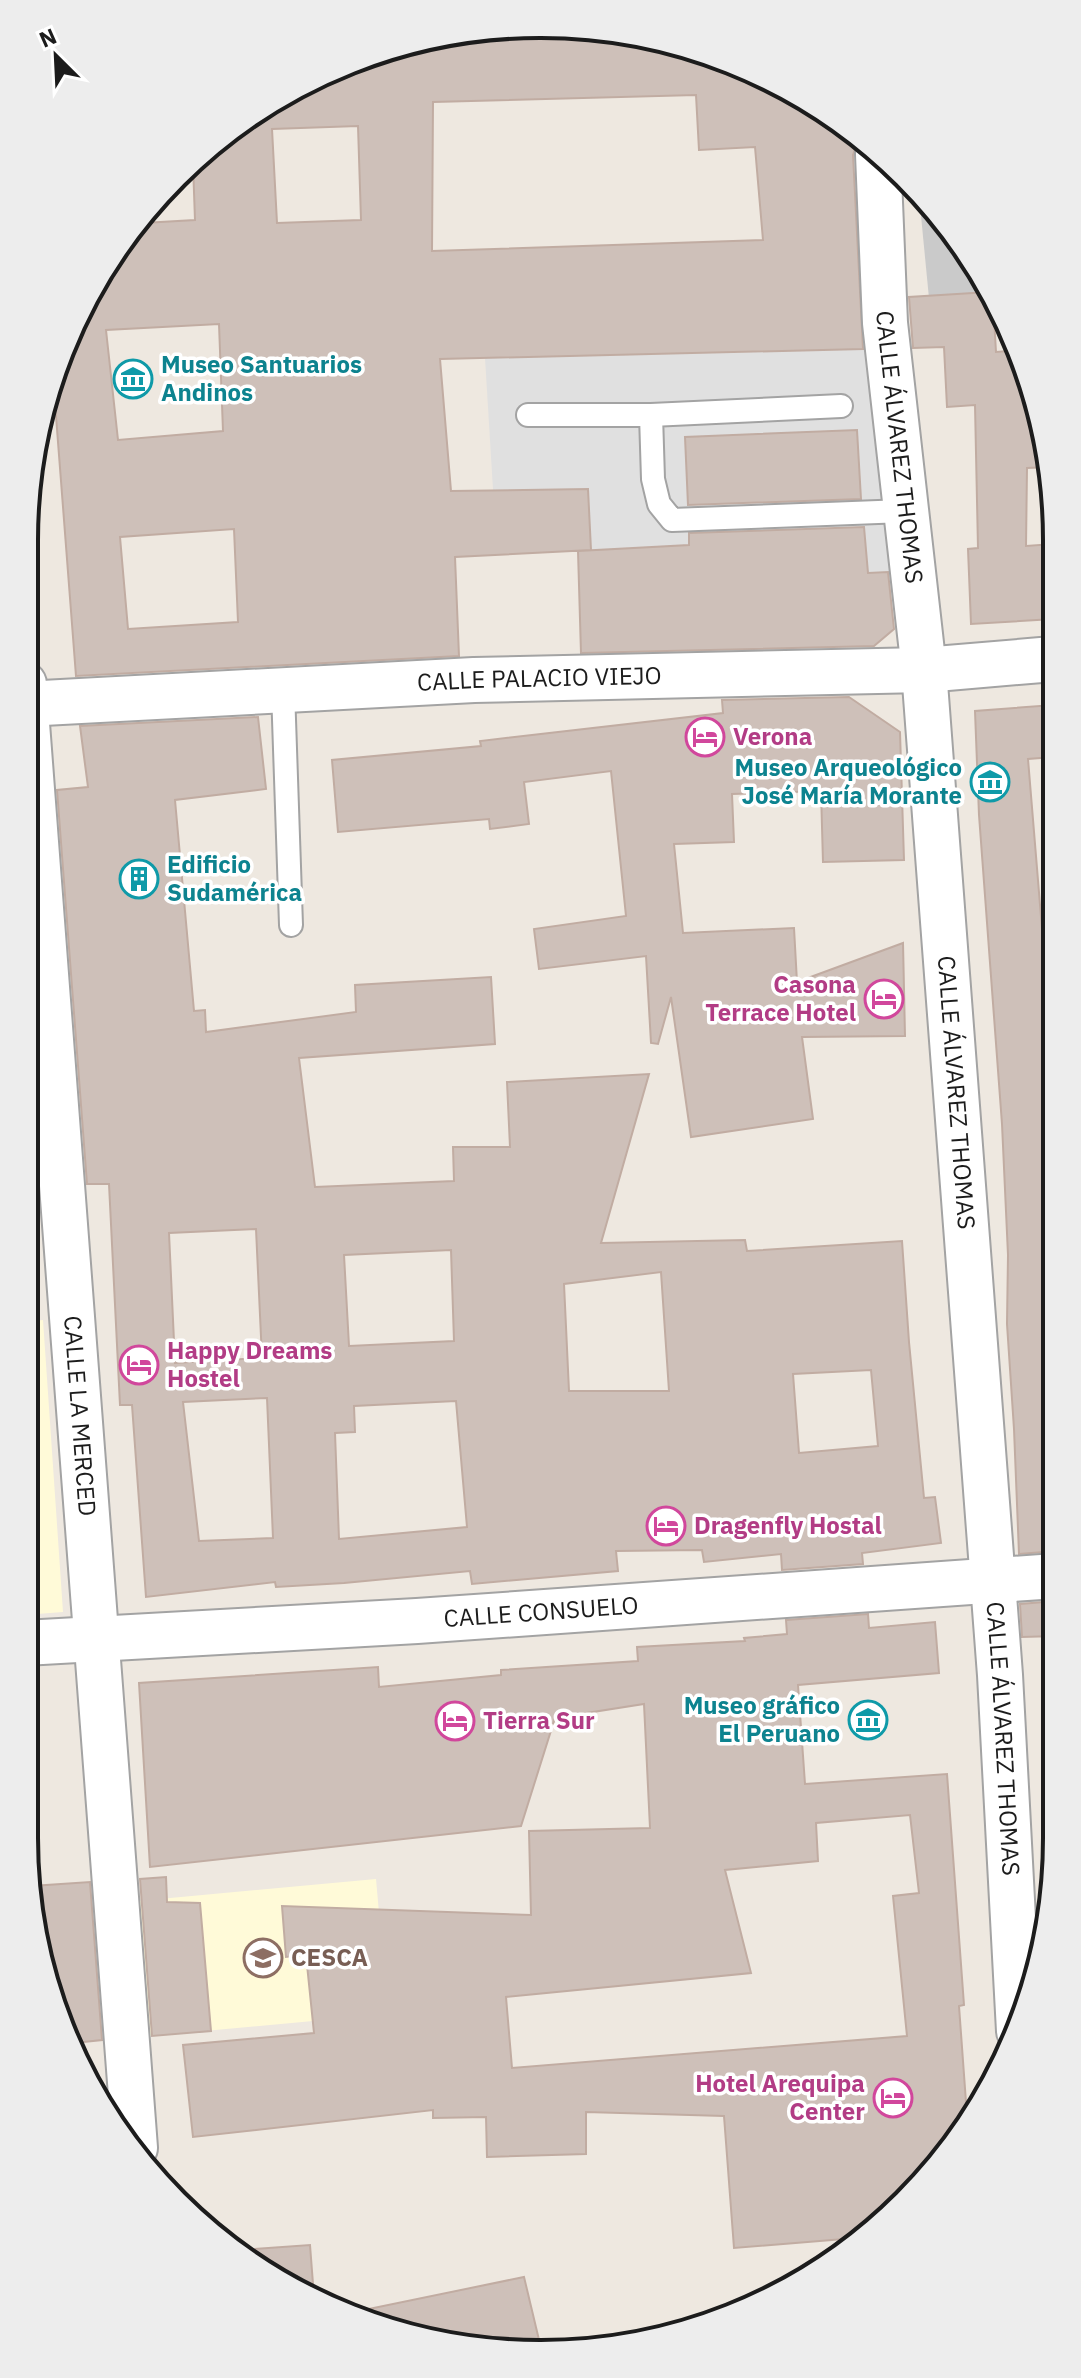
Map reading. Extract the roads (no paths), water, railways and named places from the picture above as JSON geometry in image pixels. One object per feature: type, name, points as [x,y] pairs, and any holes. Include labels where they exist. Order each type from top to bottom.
[{"type":"street","name":"CALLE ÁLVAREZ THOMAS","points":[[879,169],[885,323],[924,670],[1000,1675],[1017,1996]]},
{"type":"street","name":"CALLE PALACIO VIEJO","points":[[38,697],[283,690],[474,680],[924,670],[1043,660]]},
{"type":"street","name":"CALLE LA MERCED","points":[[38,865],[134,2132]]},
{"type":"street","name":"CALLE CONSUELO","points":[[38,1642],[416,1609],[1043,1577]]},
{"type":"lane","points":[[528,415],[651,415],[841,406]]},
{"type":"lane","points":[[651,415],[653,479],[659,504],[672,520],[904,511]]},
{"type":"lane","points":[[283,690],[291,925]]},
{"type":"place","name":"Museo Santuarios Andinos","points":[[133,379]]},
{"type":"place","name":"Verona","points":[[705,737]]},
{"type":"place","name":"Museo Arqueológico José María Morante","points":[[990,782]]},
{"type":"place","name":"Edificio Sudamérica","points":[[139,879]]},
{"type":"place","name":"Casona Terrace Hotel","points":[[884,999]]},
{"type":"place","name":"Happy Dreams Hostel","points":[[139,1365]]},
{"type":"place","name":"Dragenfly Hostal","points":[[666,1526]]},
{"type":"place","name":"Museo gráfico El Peruano","points":[[868,1720]]},
{"type":"place","name":"Tierra Sur","points":[[455,1721]]},
{"type":"place","name":"CESCA","points":[[263,1958]]},
{"type":"place","name":"Hotel Arequipa Center","points":[[893,2098]]}]
